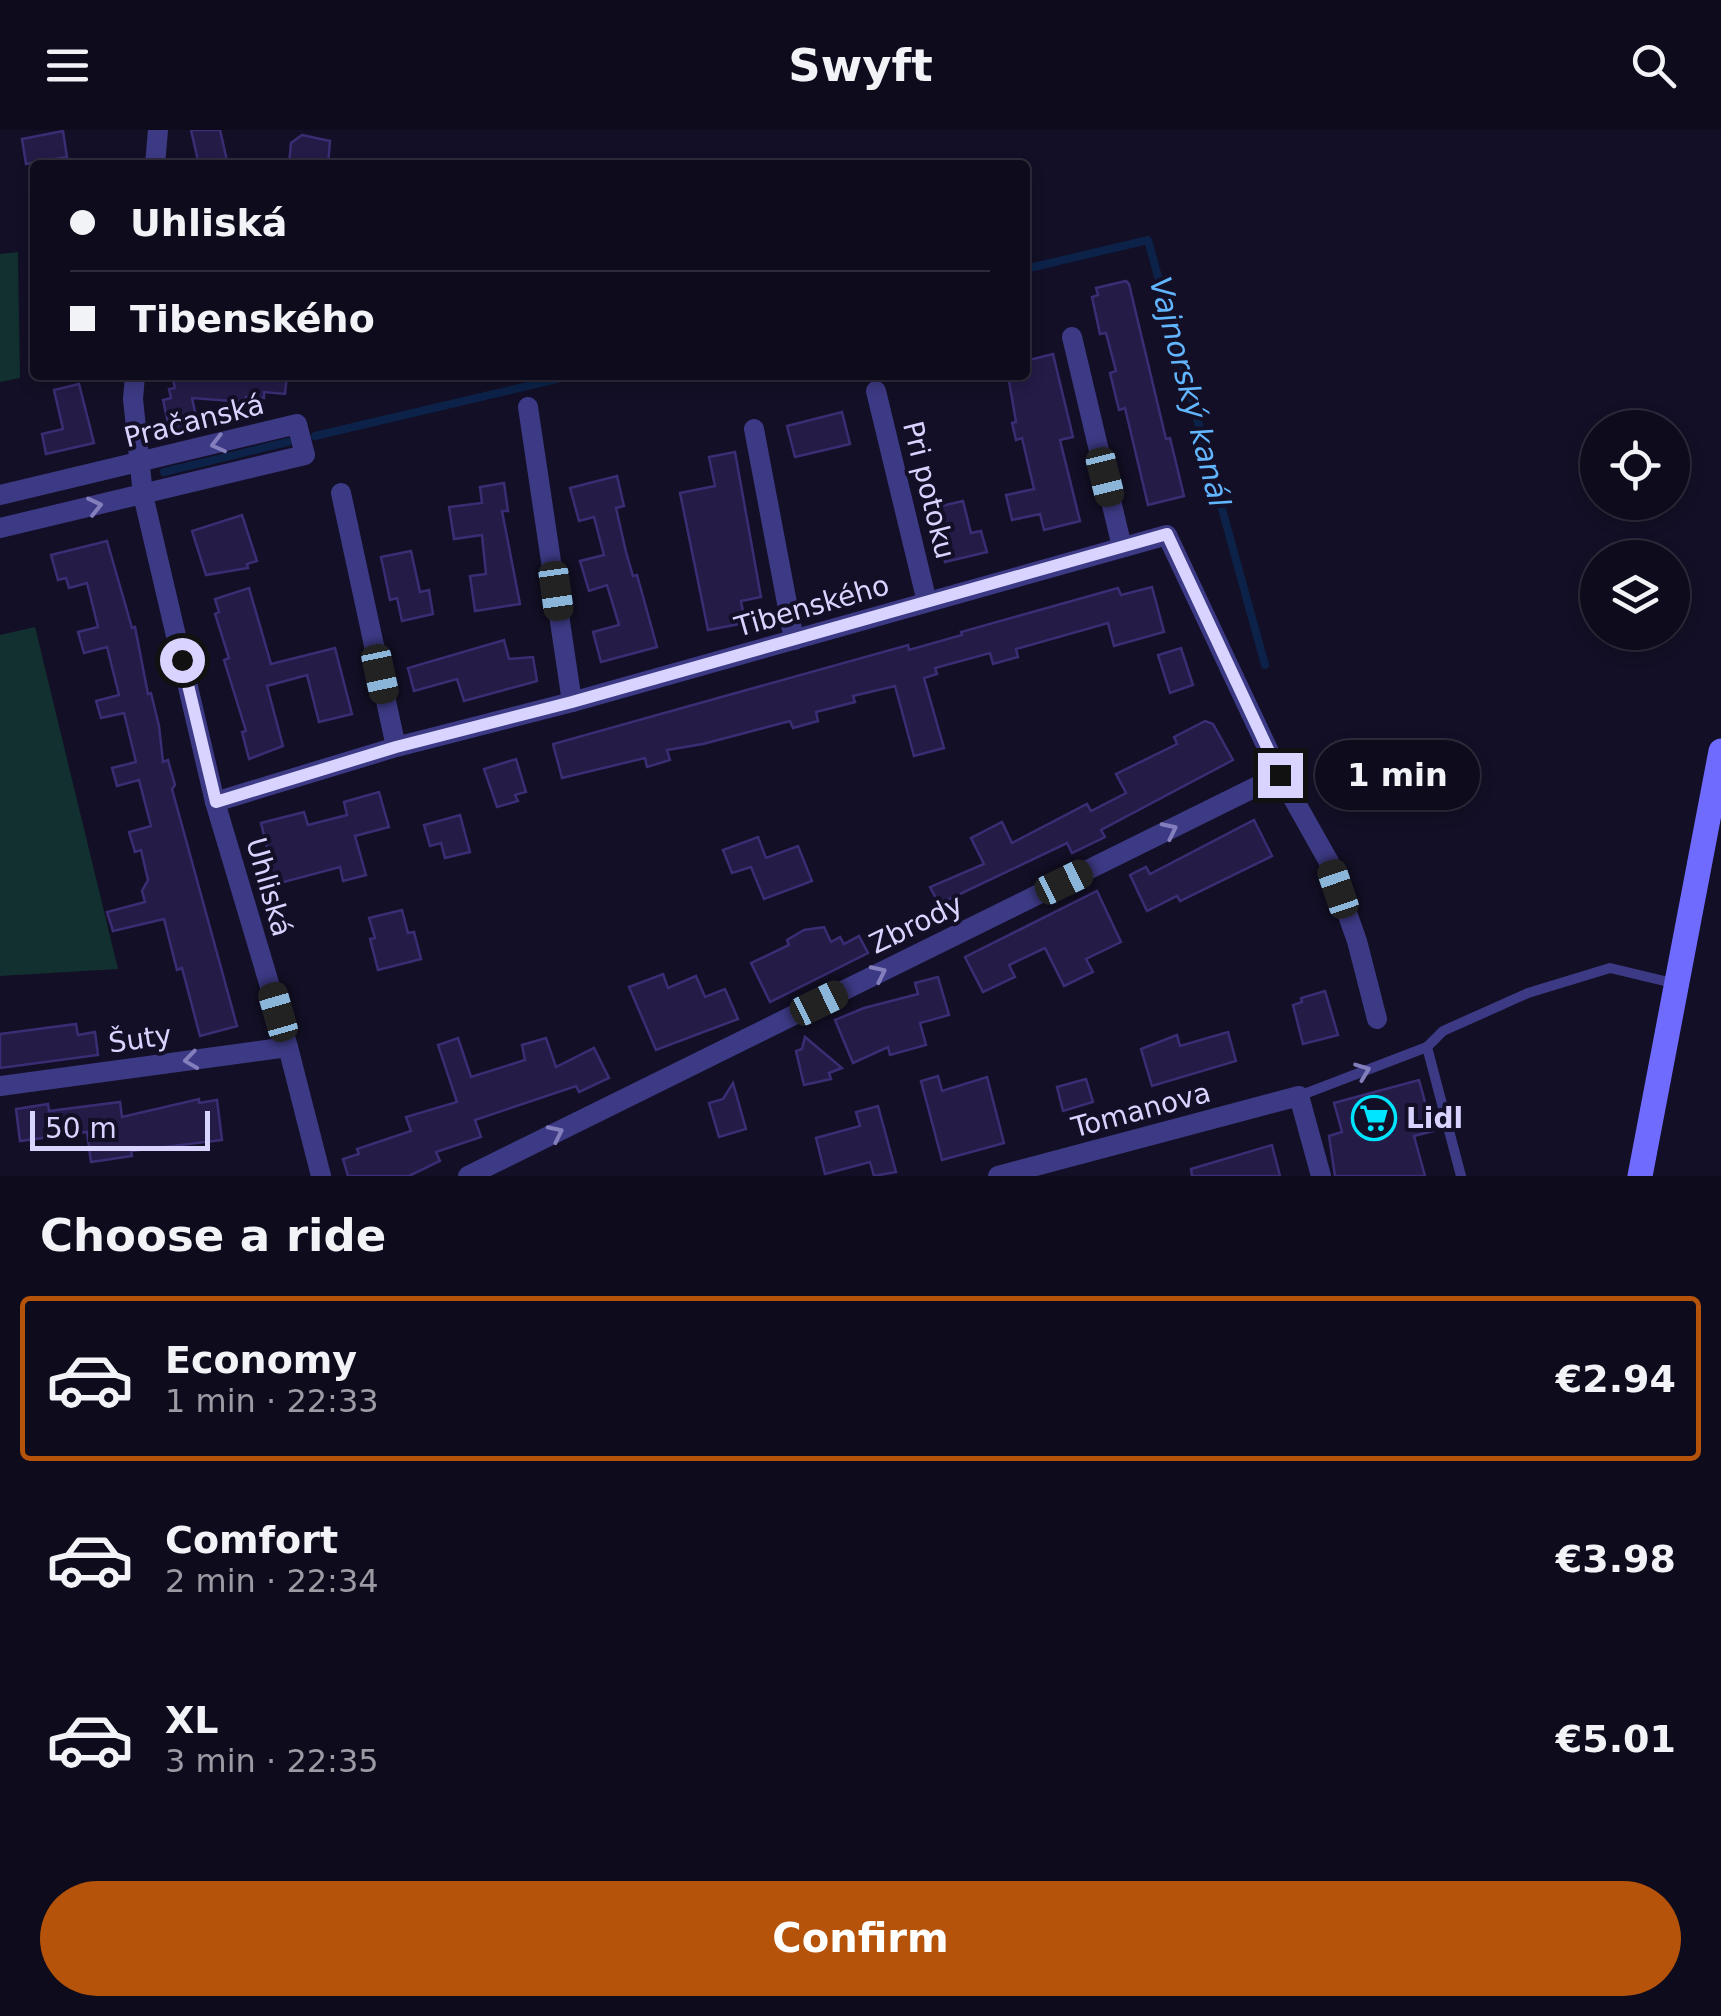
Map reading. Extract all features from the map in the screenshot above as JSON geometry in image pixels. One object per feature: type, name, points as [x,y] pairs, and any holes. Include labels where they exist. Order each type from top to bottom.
[{"type":"main road","points":[[1640,1176],[1721,751]]},
{"type":"street","points":[[155,160],[158,130]]},
{"type":"street","points":[[1072,337],[1122,547]]},
{"type":"street","name":"Uhliská","points":[[135,380],[143,495],[216,802],[288,1047],[321,1176]]},
{"type":"street","name":"Pri potoku","points":[[876,392],[927,602]]},
{"type":"street","points":[[528,407],[572,702]]},
{"type":"street","name":"Pračanská","points":[[0,495],[297,424],[305,455],[0,528]]},
{"type":"street","points":[[754,429],[794,640]]},
{"type":"street","points":[[341,493],[396,747]]},
{"type":"street","name":"Tibenského","points":[[216,802],[396,747],[572,702],[1167,534],[1280,775]]},
{"type":"street","points":[[1280,775],[1329,862],[1357,941],[1377,1018]]},
{"type":"street","name":"Zbrody","points":[[468,1176],[1280,775]]},
{"type":"street","name":"Šuty","points":[[0,1086],[288,1047]]},
{"type":"street","points":[[1299,1096],[1321,1176]]},
{"type":"street","name":"Tomanova","points":[[998,1176],[1299,1096]]},
{"type":"lane","points":[[1299,1096],[1428,1048],[1443,1031],[1528,993],[1610,968],[1677,984]]},
{"type":"lane","points":[[1428,1048],[1461,1176]]},
{"type":"green space","points":[[18,252],[20,378],[0,382],[0,254]]},
{"type":"green space","points":[[35,627],[118,969],[0,976],[0,635]]},
{"type":"building","points":[[191,130],[220,130],[227,160],[198,160]]},
{"type":"building","points":[[63,131],[67,157],[30,160],[26,164],[22,139]]},
{"type":"building","points":[[302,135],[330,141],[328,160],[289,160],[291,143]]},
{"type":"building","points":[[1126,281],[1184,496],[1148,505],[1125,408],[1119,410],[1110,373],[1116,371],[1106,333],[1100,334],[1092,297],[1098,295],[1096,288]]},
{"type":"building","points":[[1053,354],[1073,437],[1060,440],[1080,521],[1044,530],[1040,514],[1012,520],[1006,495],[1034,489],[1022,438],[1016,440],[1012,423],[1016,422],[1009,380],[1030,380],[1030,360]]},
{"type":"building","points":[[173,380],[286,380],[285,394],[264,392],[264,398],[246,397],[245,402],[192,398],[199,430],[171,437],[163,400],[171,398],[169,389],[175,388]]},
{"type":"building","points":[[79,384],[94,443],[46,454],[42,434],[63,429],[54,390]]},
{"type":"building","points":[[842,412],[850,444],[795,457],[787,426]]},
{"type":"building","points":[[735,452],[761,597],[741,601],[745,623],[708,630],[680,493],[715,486],[709,457]]},
{"type":"building","points":[[617,476],[624,506],[616,508],[626,552],[633,576],[637,575],[657,647],[601,662],[593,632],[619,625],[607,585],[589,591],[580,561],[604,555],[594,517],[579,521],[570,488]]},
{"type":"building","points":[[504,483],[508,511],[502,511],[520,604],[475,611],[470,576],[486,574],[482,535],[454,539],[449,507],[482,503],[480,487]]},
{"type":"building","points":[[963,501],[971,533],[981,531],[987,552],[945,562],[932,508]]},
{"type":"building","points":[[242,515],[257,561],[247,564],[248,568],[206,575],[192,531]]},
{"type":"building","points":[[107,541],[132,628],[135,627],[148,694],[151,693],[159,726],[163,762],[168,760],[175,785],[172,789],[237,1026],[200,1036],[164,919],[113,931],[107,912],[145,902],[142,891],[148,880],[141,850],[135,852],[129,832],[151,826],[139,780],[117,786],[112,768],[136,762],[124,713],[101,718],[96,701],[119,695],[107,647],[84,653],[78,632],[98,627],[87,583],[69,588],[66,578],[58,580],[51,555]]},
{"type":"building","points":[[411,551],[420,592],[429,590],[433,614],[402,621],[397,598],[390,600],[381,557]]},
{"type":"building","points":[[1152,587],[1164,632],[1114,646],[1108,623],[1016,649],[1018,657],[993,664],[990,653],[935,668],[937,674],[924,678],[944,748],[914,756],[895,686],[853,696],[855,702],[816,712],[818,721],[793,728],[790,721],[667,750],[670,760],[647,767],[645,758],[562,778],[553,744],[908,645],[909,650],[1118,588],[1121,595]]},
{"type":"building","points":[[249,588],[271,664],[335,648],[352,714],[319,722],[307,675],[267,686],[283,746],[249,759],[242,732],[246,731],[224,660],[229,658],[215,614],[219,612],[215,599]]},
{"type":"building","points":[[504,640],[509,659],[533,657],[537,681],[464,701],[457,679],[414,691],[408,668]]},
{"type":"building","points":[[1181,648],[1193,685],[1170,693],[1158,655]]},
{"type":"building","points":[[1205,721],[1213,724],[1233,760],[1101,830],[1105,837],[1072,853],[1067,843],[939,904],[930,887],[984,864],[971,838],[1002,822],[1012,843],[1087,804],[1091,811],[1126,793],[1116,774],[1177,744],[1174,737]]},
{"type":"building","points":[[516,759],[526,792],[515,795],[518,801],[497,807],[484,769]]},
{"type":"building","points":[[379,792],[389,827],[355,836],[366,875],[343,881],[340,867],[276,884],[261,823],[304,812],[308,825],[347,815],[344,802]]},
{"type":"building","points":[[460,815],[470,852],[445,858],[441,843],[430,846],[424,825]]},
{"type":"building","points":[[1254,820],[1272,856],[1180,901],[1177,896],[1147,911],[1130,875],[1146,867],[1150,874]]},
{"type":"building","points":[[758,837],[766,858],[798,846],[812,881],[764,899],[751,867],[732,873],[723,850]]},
{"type":"building","points":[[1097,891],[1121,942],[1086,959],[1093,972],[1064,986],[1045,948],[1009,965],[1015,977],[983,992],[965,957]]},
{"type":"building","points":[[402,910],[408,933],[414,932],[421,959],[378,970],[369,918]]},
{"type":"building","points":[[824,927],[831,942],[840,937],[844,944],[859,936],[868,953],[770,1002],[751,963],[789,945],[787,940],[804,930]]},
{"type":"building","points":[[663,974],[668,988],[696,976],[705,997],[725,989],[738,1019],[656,1050],[629,987]]},
{"type":"building","points":[[938,977],[949,1015],[920,1023],[926,1045],[890,1055],[888,1047],[853,1063],[835,1020],[918,994],[915,983]]},
{"type":"building","points":[[1325,991],[1338,1035],[1303,1044],[1293,1005],[1302,1002],[1301,998]]},
{"type":"building","points":[[76,1024],[78,1035],[95,1032],[98,1055],[0,1068],[0,1034]]},
{"type":"building","points":[[1228,1032],[1236,1061],[1152,1086],[1141,1049],[1177,1035],[1180,1046]]},
{"type":"building","points":[[805,1037],[842,1068],[829,1073],[831,1079],[804,1085],[796,1051],[802,1049]]},
{"type":"building","points":[[458,1038],[471,1077],[525,1060],[522,1045],[546,1038],[556,1067],[594,1048],[609,1078],[579,1092],[576,1086],[475,1120],[481,1137],[436,1152],[440,1161],[409,1176],[348,1176],[343,1159],[359,1154],[357,1149],[411,1131],[406,1117],[457,1102],[438,1045]]},
{"type":"building","points":[[938,1076],[942,1091],[987,1077],[1004,1143],[942,1160],[921,1081]]},
{"type":"building","points":[[1086,1079],[1093,1102],[1063,1111],[1057,1087]]},
{"type":"building","name":"Lidl","points":[[1419,1080],[1433,1131],[1414,1136],[1425,1176],[1335,1176],[1329,1136],[1342,1132],[1334,1103]]},
{"type":"building","points":[[733,1083],[746,1129],[719,1137],[709,1103],[723,1099]]},
{"type":"building","points":[[199,1099],[199,1103],[217,1100],[222,1140],[131,1151],[132,1156],[91,1162],[87,1132],[20,1141],[16,1109],[48,1104],[49,1111],[120,1102],[122,1117]]},
{"type":"building","points":[[878,1106],[896,1172],[874,1176],[870,1162],[825,1174],[816,1138],[860,1126],[856,1112]]},
{"type":"building","points":[[1272,1145],[1280,1176],[1192,1176],[1191,1169]]},
{"type":"waterway","name":"Vajnorský kanál","points":[[1030,268],[1148,240],[1265,665]]},
{"type":"waterway","name":"Vajnorský kanál","points":[[315,436],[553,380]]},
{"type":"waterway","name":"Vajnorský kanál","points":[[164,472],[288,442]]},
{"type":"place","name":"Lidl","points":[[1374,1118]]},
{"type":"route","points":[[182,660],[216,802],[396,747],[572,702],[1167,534],[1280,775]]}]
